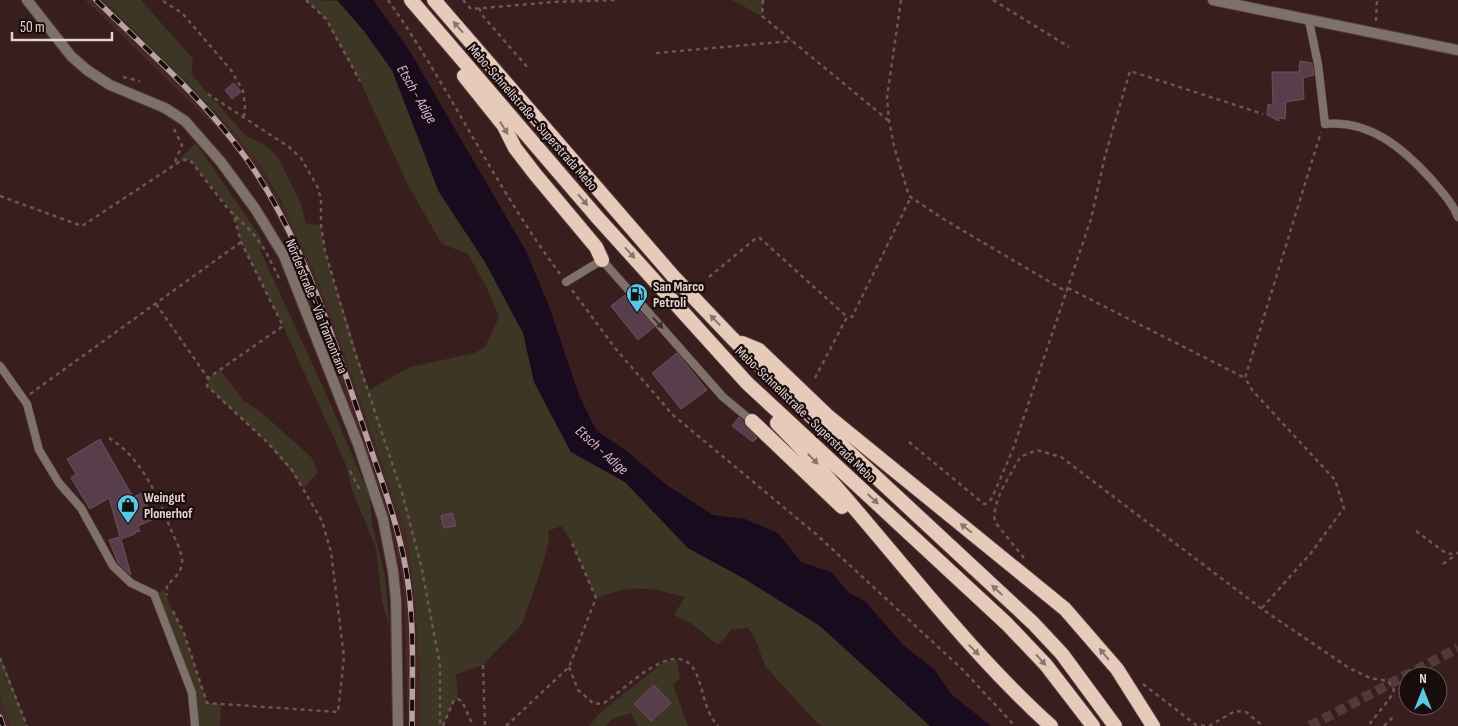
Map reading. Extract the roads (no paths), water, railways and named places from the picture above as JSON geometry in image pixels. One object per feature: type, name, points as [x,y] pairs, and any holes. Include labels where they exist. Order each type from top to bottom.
[{"type":"highway","name":"Mebo-Schnellstraße - Superstrada Mebo","points":[[411,0],[597,217],[747,383],[1007,624],[1046,665],[1092,726]]},
{"type":"highway","name":"Mebo-Schnellstraße - Superstrada Mebo","points":[[434,0],[672,276],[822,427],[1033,623],[1062,654],[1115,726]]},
{"type":"highway","points":[[449,44],[454,62],[504,126],[515,148],[596,247],[602,260]]},
{"type":"highway","points":[[732,338],[759,350],[829,418],[1065,609],[1117,669],[1153,726]]},
{"type":"highway","points":[[747,383],[758,404],[821,468],[952,625],[1027,704],[1051,726]]},
{"type":"highway","points":[[752,421],[840,504],[937,618],[952,625]]},
{"type":"highway","points":[[1130,689],[1143,726]]},
{"type":"street","name":"Nörderstraße - Via Tramontana","points":[[26,0],[71,56],[87,70],[110,85],[165,108],[185,121],[236,182],[272,233],[284,256],[358,444],[383,519],[393,571],[396,600],[398,726]]},
{"type":"street","points":[[1213,0],[1458,50]]},
{"type":"lane","points":[[1309,21],[1319,72],[1325,124],[1364,128],[1403,150],[1447,198],[1458,217]]},
{"type":"lane","points":[[566,282],[602,260],[723,397],[752,421]]},
{"type":"lane","points":[[0,366],[26,404],[38,450],[59,483],[80,508],[113,566],[131,583],[154,594],[192,693],[195,726]]},
{"type":"water","name":"Etsch - Adige","points":[[337,0],[373,0],[409,50],[526,251],[549,306],[579,395],[596,430],[629,453],[668,486],[713,515],[745,519],[778,533],[801,562],[831,572],[849,593],[865,601],[903,645],[934,669],[951,694],[991,726],[930,726],[820,626],[743,578],[688,548],[625,482],[571,452],[534,382],[523,333],[485,262],[439,192],[392,70],[364,31]]},
{"type":"tunnel","points":[[1310,726],[1458,648]]},
{"type":"railway","points":[[96,0],[194,95],[230,136],[266,188],[300,255],[341,362],[388,500],[403,552],[409,589],[412,628],[412,726]]},
{"type":"railway","points":[[0,717],[3,726]]},
{"type":"place","name":"San Marco Petroli","points":[[637,313]]},
{"type":"place","name":"Weingut Plonerhof","points":[[128,524]]}]
